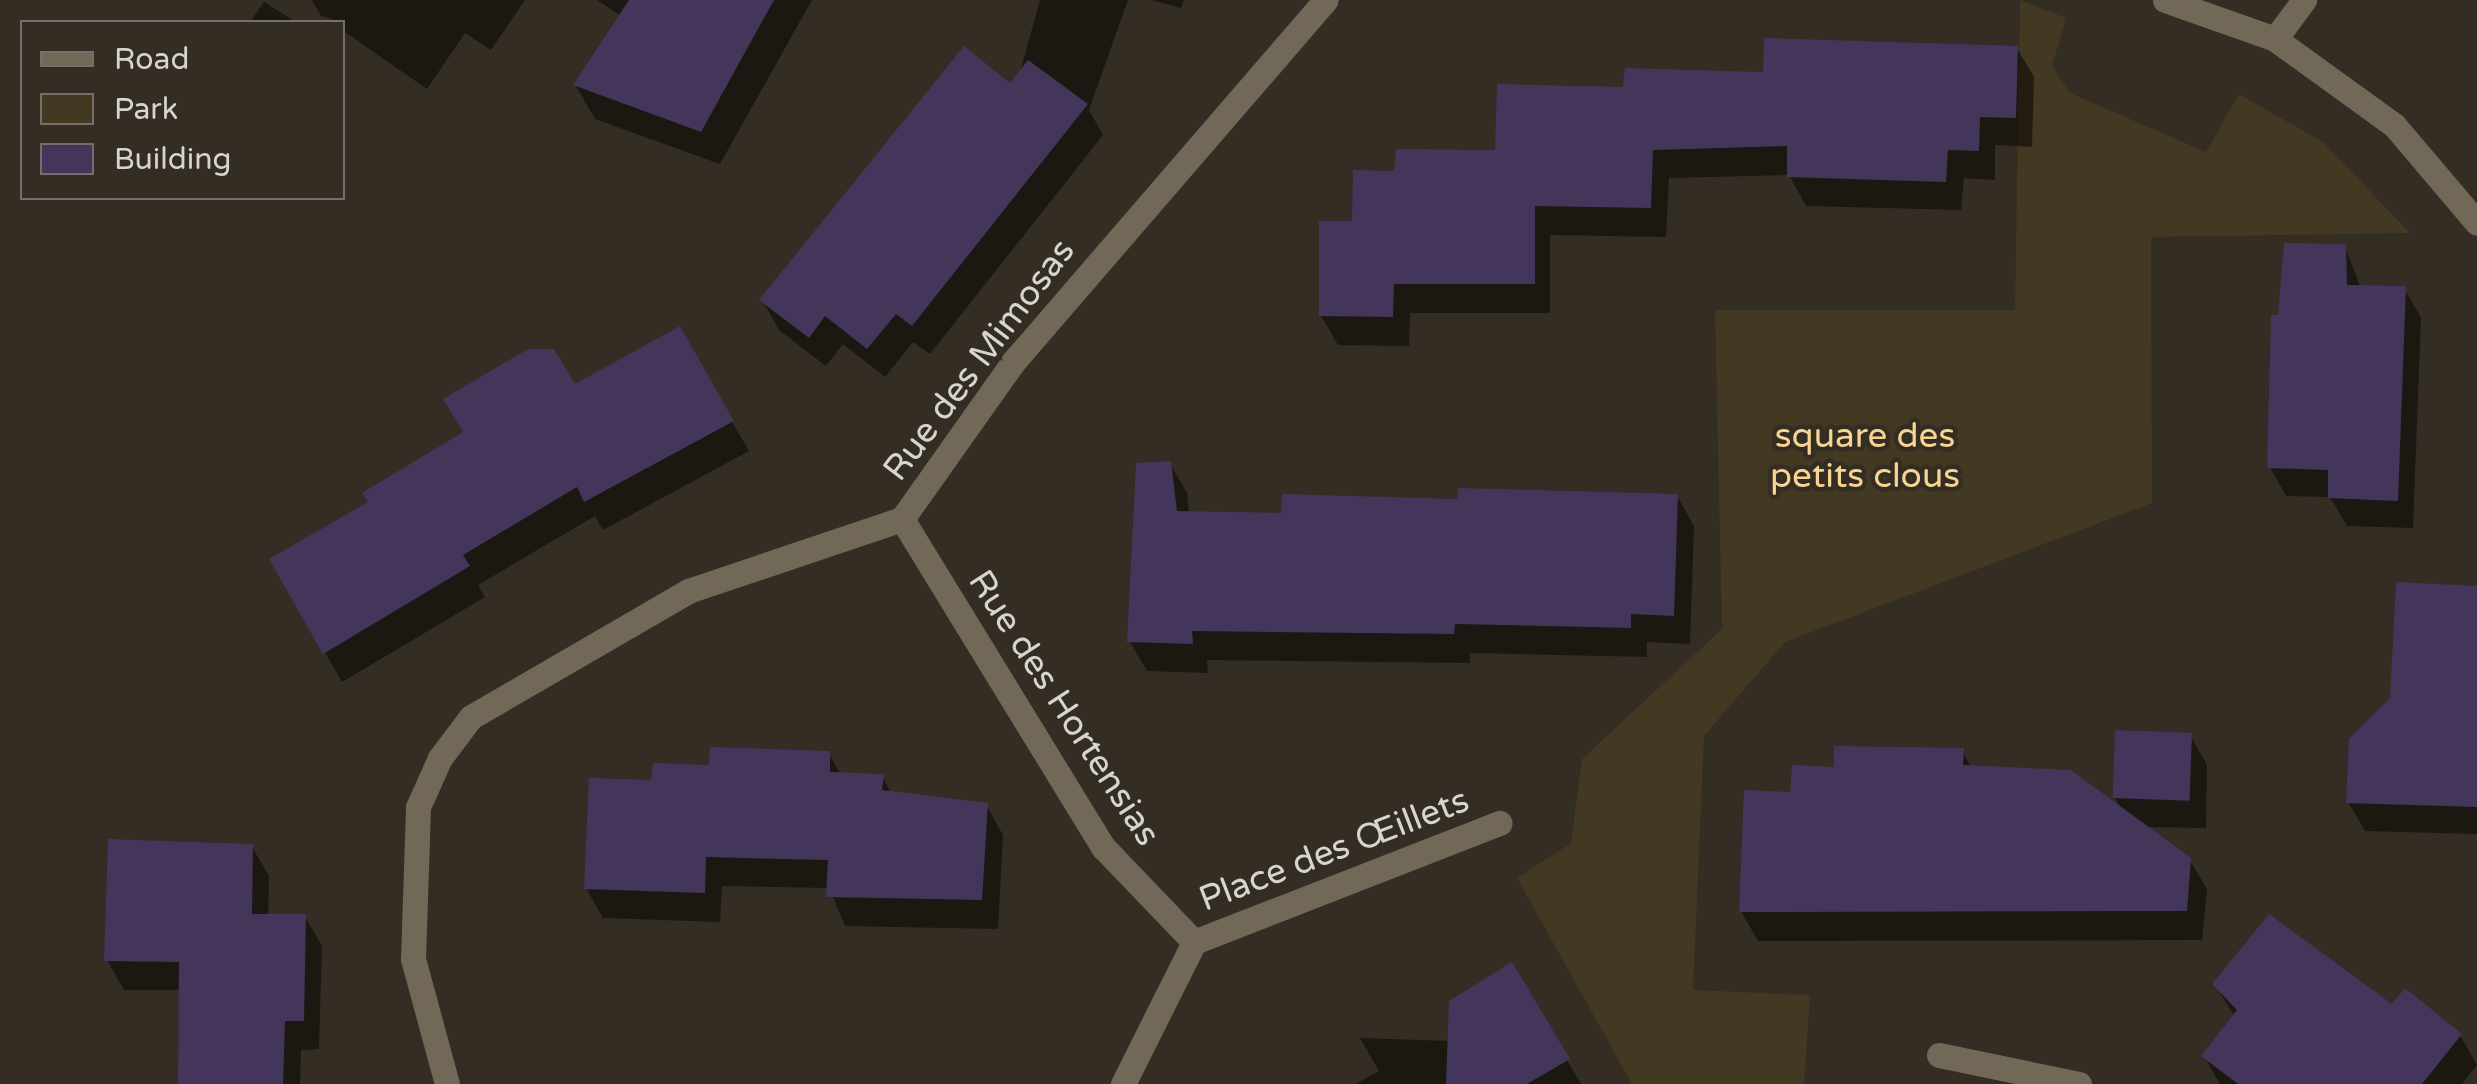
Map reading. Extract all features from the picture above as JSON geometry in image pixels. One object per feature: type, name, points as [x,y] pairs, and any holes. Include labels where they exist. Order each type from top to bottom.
[{"type":"street","name":"Rue des Mimosas","points":[[448,1084],[413,959],[418,807],[440,758],[470,717],[688,591],[902,519],[1014,361],[1326,0]]},
{"type":"street","points":[[2165,0],[2275,40],[2394,125],[2477,223]]},
{"type":"street","points":[[2275,40],[2304,0]]},
{"type":"street","name":"Rue des Hortensias","points":[[902,519],[1104,848],[1194,942]]},
{"type":"street","name":"Place des Œillets","points":[[1194,942],[1500,823]]},
{"type":"street","points":[[1123,1084],[1194,942]]},
{"type":"street","points":[[1939,1055],[2078,1084]]},
{"type":"green space","name":"square des petits clous","points":[[2020,0],[2066,18],[2052,66],[2070,93],[2206,152],[2239,94],[2323,142],[2410,233],[2151,237],[2152,503],[1785,642],[1704,736],[1693,990],[1810,995],[1804,1084],[1632,1084],[1517,878],[1571,843],[1582,759],[1722,629],[1715,310],[2015,310]]},
{"type":"building","points":[[629,0],[774,0],[701,132],[573,85]]},
{"type":"building","points":[[1764,38],[2018,46],[2016,118],[1980,117],[1979,151],[1948,150],[1946,182],[1787,177],[1787,146],[1653,150],[1651,208],[1535,206],[1535,284],[1394,284],[1393,317],[1319,316],[1319,221],[1352,221],[1353,170],[1394,171],[1396,149],[1495,150],[1497,84],[1623,87],[1625,68],[1763,72]]},
{"type":"building","points":[[964,46],[1010,83],[1028,60],[1088,104],[912,326],[896,314],[867,349],[825,316],[809,338],[759,300]]},
{"type":"building","points":[[2284,243],[2346,244],[2347,285],[2406,286],[2398,501],[2328,498],[2328,470],[2267,468],[2271,315],[2278,315]]},
{"type":"building","points":[[680,326],[734,421],[584,502],[577,487],[463,555],[470,566],[323,654],[269,559],[368,502],[362,493],[463,432],[443,399],[528,349],[554,349],[575,384]]},
{"type":"building","points":[[1171,461],[1177,511],[1281,513],[1282,494],[1457,499],[1458,488],[1678,494],[1674,616],[1631,614],[1631,628],[1455,624],[1454,634],[1192,631],[1193,644],[1127,642],[1136,463]]},
{"type":"building","points":[[2396,582],[2477,586],[2477,807],[2346,803],[2349,739],[2390,698]]},
{"type":"building","points":[[2115,730],[2192,733],[2190,801],[2113,798]]},
{"type":"building","points":[[1834,746],[1964,748],[1963,765],[2071,770],[2191,858],[2187,911],[1739,912],[1744,790],[1790,792],[1792,765],[1834,767]]},
{"type":"building","points":[[710,747],[830,751],[830,772],[884,774],[882,790],[988,803],[982,900],[826,897],[828,860],[706,857],[705,893],[584,889],[589,778],[651,780],[653,763],[709,765]]},
{"type":"building","points":[[108,839],[253,844],[252,914],[306,914],[304,1021],[285,1021],[283,1084],[178,1084],[179,962],[104,961]]},
{"type":"building","points":[[2269,914],[2392,1004],[2405,988],[2462,1034],[2422,1084],[2238,1084],[2201,1056],[2237,1010],[2212,984]]},
{"type":"building","points":[[1512,962],[1570,1059],[1527,1084],[1446,1084],[1449,1001]]}]
